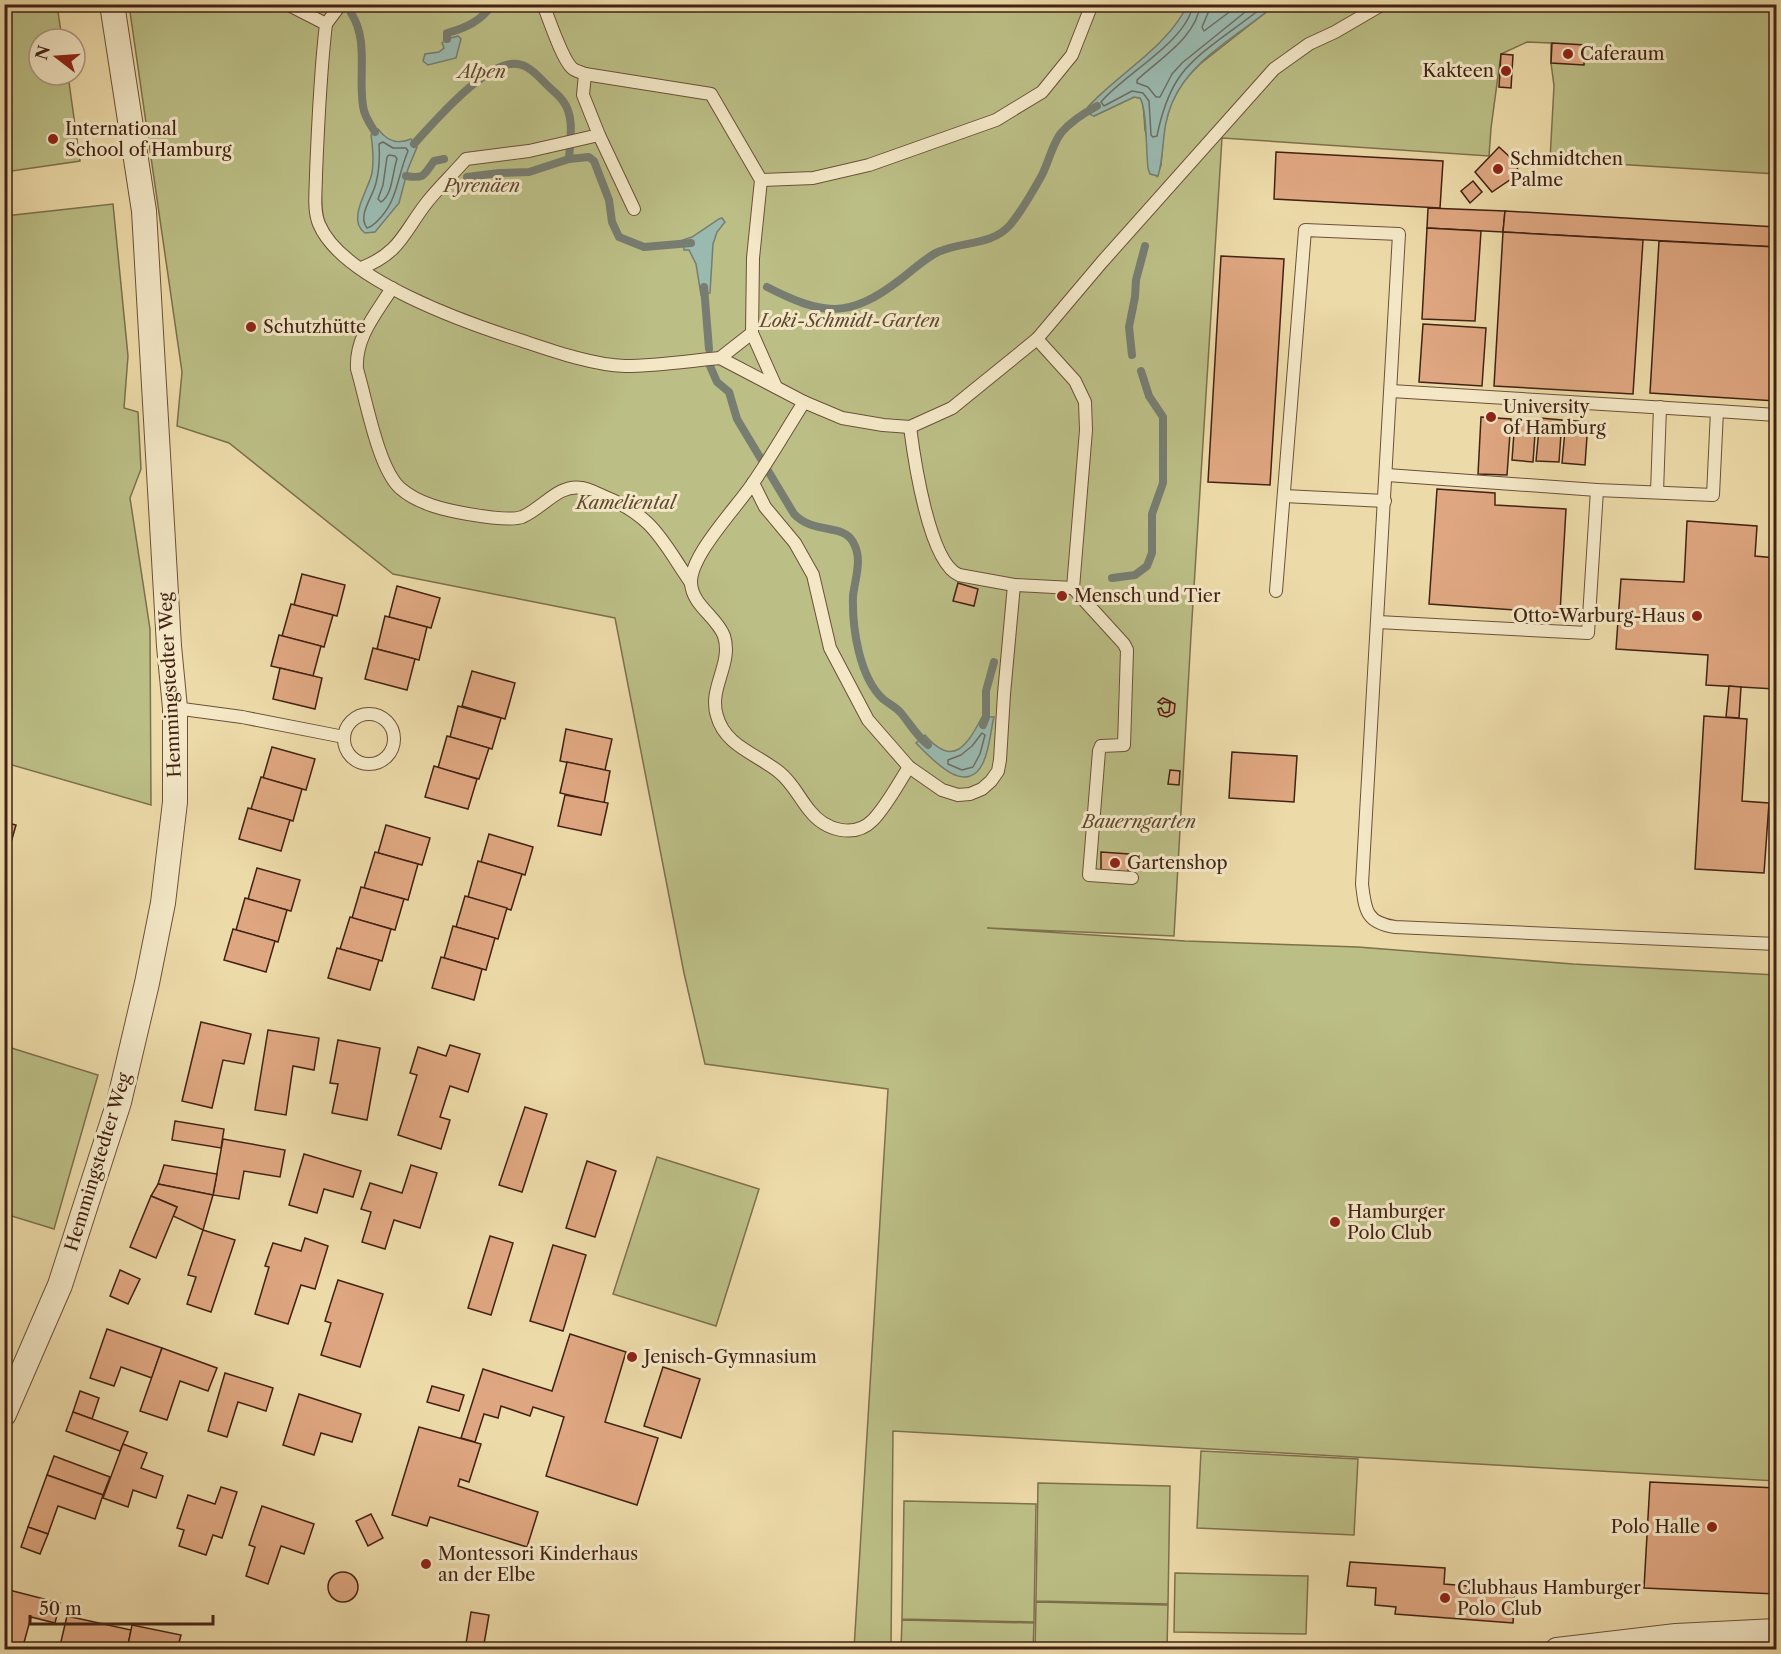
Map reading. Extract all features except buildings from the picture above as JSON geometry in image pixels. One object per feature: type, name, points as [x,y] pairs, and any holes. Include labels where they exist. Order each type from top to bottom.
[{"type":"street","name":"Hemmingstedter Weg","points":[[4,1414],[55,1301],[122,1091],[164,903],[175,802],[175,708],[169,646],[144,211],[112,4]]},
{"type":"street","points":[[1557,1650],[1676,1636],[1776,1631]]},
{"type":"lane","points":[[287,4],[326,24]]},
{"type":"lane","points":[[341,4],[326,24],[317,143],[317,221],[325,237],[361,268],[420,303],[477,326],[561,354],[624,366],[720,358],[804,402],[842,418],[910,428],[952,408],[1037,339],[1102,262],[1274,69],[1309,44],[1335,32],[1383,4]]},
{"type":"lane","points":[[543,4],[572,68],[585,74],[711,94],[761,180],[753,258],[752,333],[776,387]]},
{"type":"lane","points":[[761,180],[813,178],[869,165],[996,120],[1042,92],[1072,55],[1092,4]]},
{"type":"lane","points":[[585,74],[583,95],[634,209]]},
{"type":"lane","points":[[361,268],[375,263],[400,243],[428,201],[466,159],[529,151],[599,135]]},
{"type":"lane","points":[[1276,591],[1305,230],[1399,234],[1362,884],[1364,906],[1371,919],[1382,925],[1395,927],[1776,944]]},
{"type":"lane","points":[[392,288],[361,339],[357,369],[381,454],[391,477],[401,489],[411,496],[443,508],[472,515],[515,518],[525,515],[567,488],[582,488],[625,504],[654,528],[691,583],[698,601],[723,634],[727,654],[716,696],[717,716],[721,726],[734,743],[767,762],[788,779],[811,813],[821,822],[835,829],[849,831],[861,828],[873,820],[909,767]]},
{"type":"lane","points":[[720,358],[752,333]]},
{"type":"lane","points":[[1037,339],[1075,381],[1085,402],[1086,430],[1072,588]]},
{"type":"lane","points":[[1391,391],[1776,415]]},
{"type":"lane","points":[[691,583],[700,557],[731,510],[754,482],[804,402]]},
{"type":"lane","points":[[1657,492],[1660,407]]},
{"type":"lane","points":[[1387,475],[1598,490],[1713,495],[1717,411]]},
{"type":"lane","points":[[910,428],[916,474],[928,518],[945,562],[954,572],[1014,585],[1072,588],[1124,644],[1127,657],[1124,745],[1101,746],[1099,751],[1089,875],[1132,878]]},
{"type":"lane","points":[[754,482],[765,507],[795,543],[813,575],[830,648],[868,720],[909,767],[942,790],[958,795],[970,794],[982,789],[998,771],[1014,585]]},
{"type":"lane","points":[[1378,622],[1588,633],[1598,490]]},
{"type":"lane","points":[[1284,496],[1385,501]]},
{"type":"lane","points":[[673,556],[700,557]]},
{"type":"lane","points":[[175,708],[242,717],[344,737]]},
{"type":"lane","points":[[371,714],[378,716],[390,726],[394,741],[388,755],[382,760],[367,764],[360,762],[347,752],[344,737],[350,723],[363,715],[371,714]]},
{"type":"green space","points":[[5,4],[57,5],[60,27],[27,27],[27,87],[70,87],[80,161],[5,172]]},
{"type":"green space","points":[[129,5],[1188,5],[1168,35],[1088,107],[1094,116],[1134,97],[1140,98],[1143,102],[1145,130],[1157,176],[1161,165],[1164,128],[1171,104],[1183,81],[1200,64],[1275,5],[1776,5],[1776,174],[1550,160],[1554,86],[1551,43],[1527,42],[1501,54],[1489,156],[1222,138],[1174,936],[987,928],[1185,941],[1358,947],[1573,964],[1776,975],[1776,1481],[893,1431],[891,1649],[854,1649],[888,1089],[705,1064],[684,973],[615,618],[393,574],[229,443],[177,426],[182,372]]},
{"type":"green space","points":[[113,204],[128,356],[124,408],[138,412],[141,469],[130,498],[150,629],[151,805],[5,763],[5,216]]},
{"type":"green space","points":[[5,1046],[98,1075],[54,1229],[5,1214]]},
{"type":"green space","points":[[657,1157],[759,1189],[716,1326],[613,1294]]},
{"type":"green space","points":[[1201,1451],[1358,1459],[1354,1535],[1197,1528]]},
{"type":"green space","points":[[1038,1483],[1170,1486],[1168,1604],[1036,1601]]},
{"type":"green space","points":[[904,1501],[1036,1504],[1034,1622],[902,1619]]},
{"type":"green space","points":[[1175,1573],[1308,1576],[1306,1634],[1174,1632]]},
{"type":"green space","points":[[1036,1602],[1168,1605],[1167,1649],[1035,1649]]},
{"type":"green space","points":[[902,1620],[1034,1623],[1033,1649],[901,1649]]},
{"type":"water","points":[[1188,4],[1275,5],[1203,61],[1180,87],[1166,122],[1158,176],[1150,174],[1148,168],[1145,121],[1140,98],[1134,97],[1094,116],[1091,115],[1088,107],[1156,47],[1179,20]]},
{"type":"water","points":[[458,36],[461,39],[456,58],[428,65],[423,61],[425,54],[439,52],[444,48],[442,43]]},
{"type":"water","points":[[378,129],[393,141],[401,142],[411,139],[417,147],[408,169],[399,203],[375,232],[365,233],[360,227],[358,213],[372,173],[371,135]]},
{"type":"water","points":[[722,218],[725,222],[717,232],[713,244],[710,293],[701,295],[696,264],[689,250],[684,250],[683,240],[692,237]]},
{"type":"water","points":[[982,717],[994,717],[989,746],[983,763],[976,773],[967,777],[949,772],[916,743],[925,735],[944,750],[958,749],[971,737]]},
{"type":"waterway","points":[[447,39],[447,33],[473,23],[493,4]]},
{"type":"waterway","points":[[351,13],[360,35],[364,110],[375,132]]},
{"type":"waterway","points":[[414,144],[447,108],[491,71],[505,65],[517,64],[534,72],[567,107],[571,129],[569,159]]},
{"type":"waterway","points":[[767,287],[787,297],[821,308],[851,307],[883,292],[938,252],[994,237],[1010,225],[1023,207],[1042,175],[1061,133],[1078,118],[1097,106]]},
{"type":"waterway","points":[[467,177],[529,172],[569,159],[589,157],[594,161],[609,200],[612,222],[619,237],[644,247],[691,243]]},
{"type":"waterway","points":[[406,176],[421,176],[426,173],[434,161],[444,159]]},
{"type":"waterway","points":[[1132,355],[1129,327],[1136,280],[1145,246]]},
{"type":"waterway","points":[[704,287],[709,349]]},
{"type":"waterway","points":[[710,366],[717,382],[729,392],[737,419],[794,514],[810,525],[842,533],[853,542],[858,555],[853,596],[854,622],[863,665],[875,690],[899,711],[928,745]]},
{"type":"waterway","points":[[1112,578],[1135,575],[1147,566],[1152,553],[1152,514],[1163,483],[1163,417],[1149,396],[1141,371]]},
{"type":"waterway","points":[[983,725],[986,717],[986,691],[994,662]]},
{"type":"place","name":"Caferaum","points":[[1568,54]]},
{"type":"place","name":"Kakteen","points":[[1506,71]]},
{"type":"place","name":"International School of Hamburg","points":[[53,139]]},
{"type":"place","name":"Schmidtchen Palme","points":[[1498,169]]},
{"type":"place","name":"Schutzhütte","points":[[251,327]]},
{"type":"place","name":"University of Hamburg","points":[[1491,417]]},
{"type":"place","name":"Mensch und Tier","points":[[1062,596]]},
{"type":"place","name":"Otto-Warburg-Haus","points":[[1697,616]]},
{"type":"place","name":"Gartenshop","points":[[1115,863]]},
{"type":"place","name":"Hamburger Polo Club","points":[[1335,1222]]},
{"type":"place","name":"Jenisch-Gymnasium","points":[[632,1357]]},
{"type":"place","name":"Polo Halle","points":[[1712,1527]]},
{"type":"place","name":"Montessori Kinderhaus an der Elbe","points":[[426,1564]]},
{"type":"place","name":"Clubhaus Hamburger Polo Club","points":[[1445,1598]]},
{"type":"park label","name":"Alpen","points":[[482,72]]},
{"type":"park label","name":"Pyrenäen","points":[[482,186]]},
{"type":"park label","name":"Loki-Schmidt-Garten","points":[[850,321]]},
{"type":"park label","name":"Kameliental","points":[[626,503]]},
{"type":"park label","name":"Bauerngarten","points":[[1139,822]]}]
